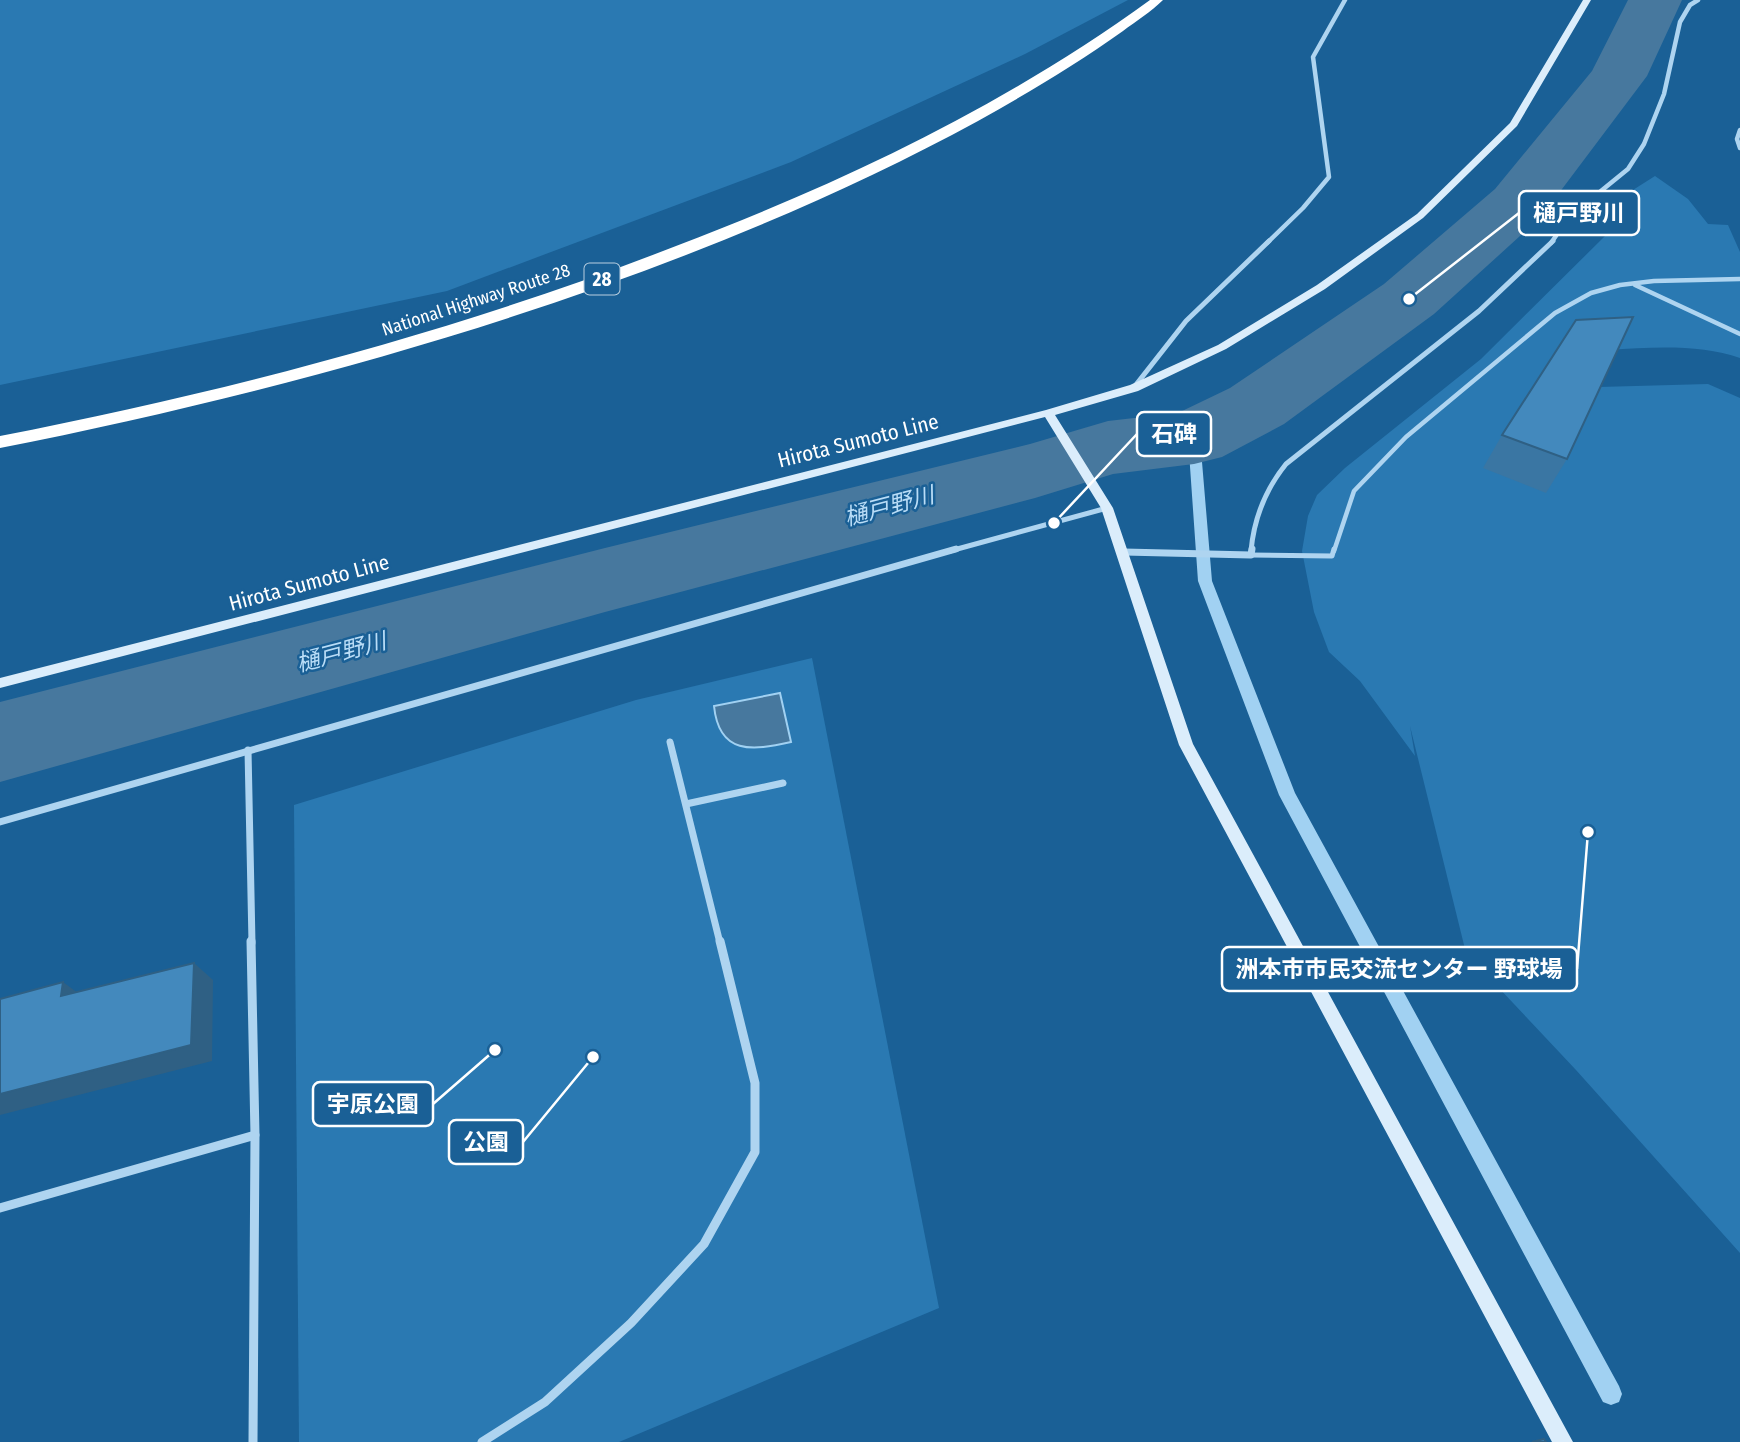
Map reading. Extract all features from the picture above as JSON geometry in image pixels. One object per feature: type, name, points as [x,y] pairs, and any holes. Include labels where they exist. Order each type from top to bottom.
[{"type":"highway","name":"National Highway Route 28","points":[[0,442],[273,381],[465,326],[642,266],[790,206],[933,142],[1039,83],[1118,30],[1157,0]]},
{"type":"main road","name":"Hirota Sumoto Line","points":[[0,683],[1048,413],[1134,388],[1222,347],[1321,287],[1420,216],[1514,124],[1587,0]]},
{"type":"main road","points":[[1048,413],[1103,501],[1124,552],[1186,745],[1563,1442]]},
{"type":"street","points":[[1134,388],[1186,321],[1303,208],[1329,177],[1313,57],[1345,0]]},
{"type":"street","points":[[1124,552],[1251,555],[1252,532],[1260,505],[1271,481],[1286,464],[1479,311],[1553,241],[1569,217],[1628,169],[1644,144],[1664,94],[1680,22],[1690,5],[1698,0]]},
{"type":"street","points":[[1740,130],[1737,139],[1740,148]]},
{"type":"street","points":[[0,822],[1103,501]]},
{"type":"street","points":[[482,1442],[545,1402],[631,1323],[704,1244],[755,1152],[755,1083],[670,741]]},
{"type":"street","points":[[248,750],[255,1135],[253,1442]]},
{"type":"street","points":[[685,804],[783,783]]},
{"type":"street","points":[[0,1208],[255,1135]]},
{"type":"lane","points":[[1251,555],[1332,556],[1354,491],[1406,437],[1555,313],[1578,298],[1604,288],[1632,284],[1740,279]]},
{"type":"lane","points":[[1632,284],[1740,334]]},
{"type":"shaded area","points":[[0,0],[1128,0],[1025,54],[791,162],[447,291],[0,385]]},
{"type":"shaded area","points":[[1655,176],[1688,199],[1708,224],[1728,225],[1740,252],[1740,358],[1719,352],[1674,348],[1556,354],[1599,387],[1708,384],[1740,398],[1740,1253],[1576,1070],[1466,953],[1410,726],[1415,756],[1360,681],[1329,652],[1314,612],[1302,551],[1308,516],[1317,495],[1345,468],[1481,359],[1606,235],[1625,195]]},
{"type":"shaded area","points":[[812,658],[939,1308],[619,1442],[299,1442],[294,805],[636,700]]},
{"type":"shaded area","points":[[780,693],[791,742],[763,747],[740,746],[723,734],[714,706]]},
{"type":"building","points":[[1633,317],[1567,459],[1502,435],[1576,320]]},
{"type":"building","points":[[194,963],[191,1045],[0,1094],[0,999],[63,982],[61,996]]},
{"type":"waterway","name":"樋戸野川","points":[[0,742],[605,580],[1035,470],[1108,448],[1194,438],[1257,406],[1409,299],[1518,203],[1618,76],[1655,0]]},
{"type":"waterway","points":[[1194,438],[1205,581],[1287,795],[1611,1394]]},
{"type":"place","name":"樋戸野川","points":[[1409,299]]},
{"type":"place","name":"石碑","points":[[1054,523]]},
{"type":"place","name":"洲本市市民交流センター 野球場","points":[[1588,832]]},
{"type":"place","name":"宇原公園","points":[[495,1050]]},
{"type":"place","name":"公園","points":[[593,1057]]}]
